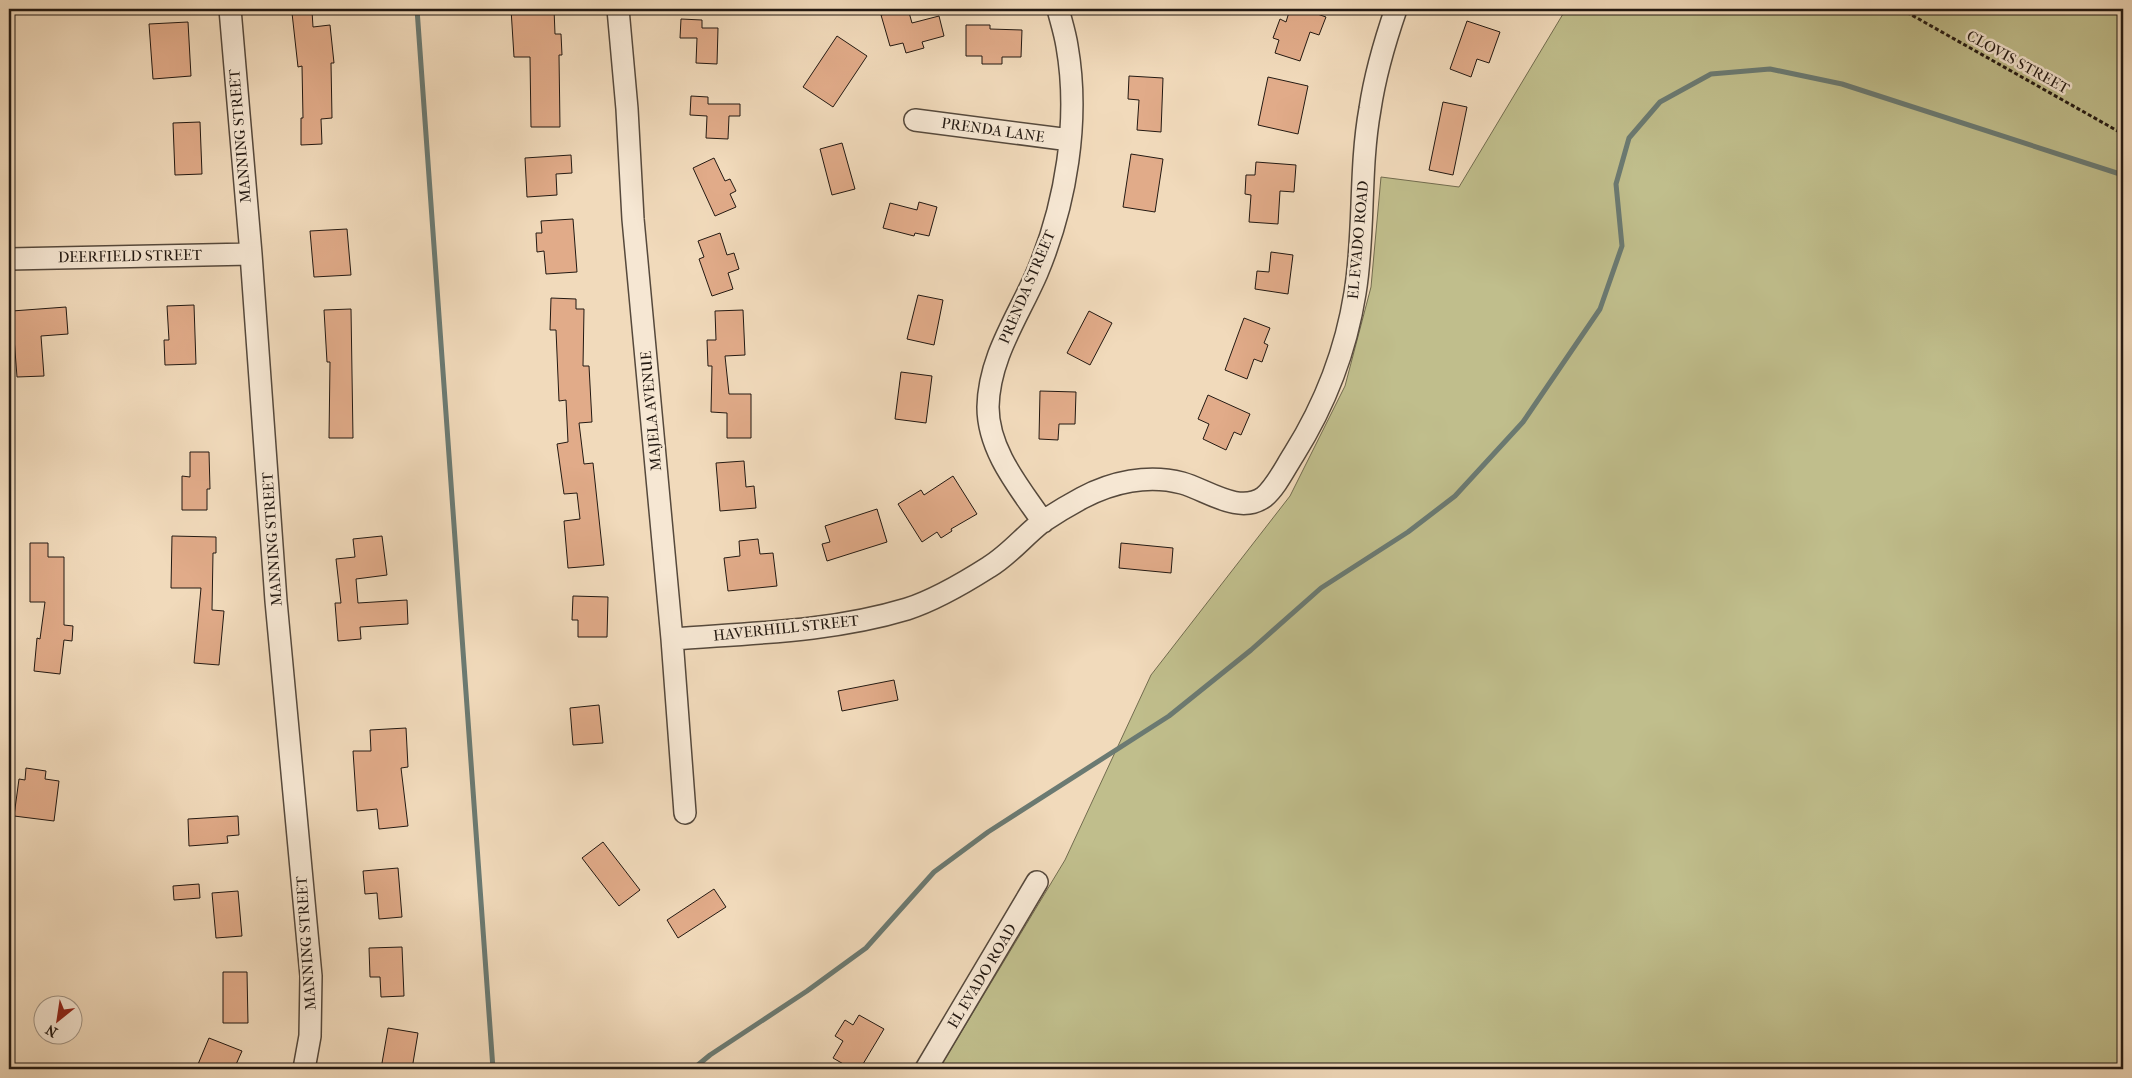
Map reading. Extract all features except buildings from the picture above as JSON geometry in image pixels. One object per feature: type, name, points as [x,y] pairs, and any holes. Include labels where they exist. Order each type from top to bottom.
[{"type":"street","name":"MANNING STREET","points":[[230,9],[251,254],[276,601],[311,976],[310,1036],[304,1069]]},
{"type":"street","name":"MAJELA AVENUE","points":[[618,9],[627,109],[633,219],[672,639],[685,813]]},
{"type":"street","name":"PRENDA STREET","points":[[1043,522],[1008,471],[995,441],[988,409],[991,375],[1008,332],[1037,273],[1053,230],[1064,184],[1070,140],[1071,92],[1067,46],[1058,9]]},
{"type":"street","name":"EL EVADO ROAD","points":[[1249,504],[1264,496],[1278,479],[1307,433],[1328,387],[1344,341],[1355,294],[1369,110],[1386,40],[1396,9]]},
{"type":"street","name":"PRENDA LANE","points":[[915,120],[1070,140]]},
{"type":"street","name":"DEERFIELD STREET","points":[[9,259],[251,254]]},
{"type":"street","name":"HAVERHILL STREET","points":[[672,639],[804,629],[865,620],[910,608],[992,566],[1043,522],[1082,498],[1118,482],[1146,480],[1181,483],[1227,501],[1249,504]]},
{"type":"street","name":"EL EVADO ROAD","points":[[926,1069],[1037,882]]},
{"type":"path","name":"CLOVIS STREET","points":[[1901,9],[2123,134]]},
{"type":"shaded area","points":[[1566,9],[2123,9],[2123,1069],[939,1069],[1065,860],[1151,675],[1290,496],[1345,386],[1371,287],[1381,177],[1459,187]]},
{"type":"waterway","points":[[417,9],[493,1069]]},
{"type":"waterway","points":[[693,1069],[710,1055],[807,991],[866,948],[934,872],[988,832],[1169,716],[1251,650],[1321,588],[1408,532],[1455,496],[1523,422],[1600,309],[1622,246],[1616,184],[1629,138],[1660,102],[1711,74],[1770,69],[1842,84],[2123,175]]}]
